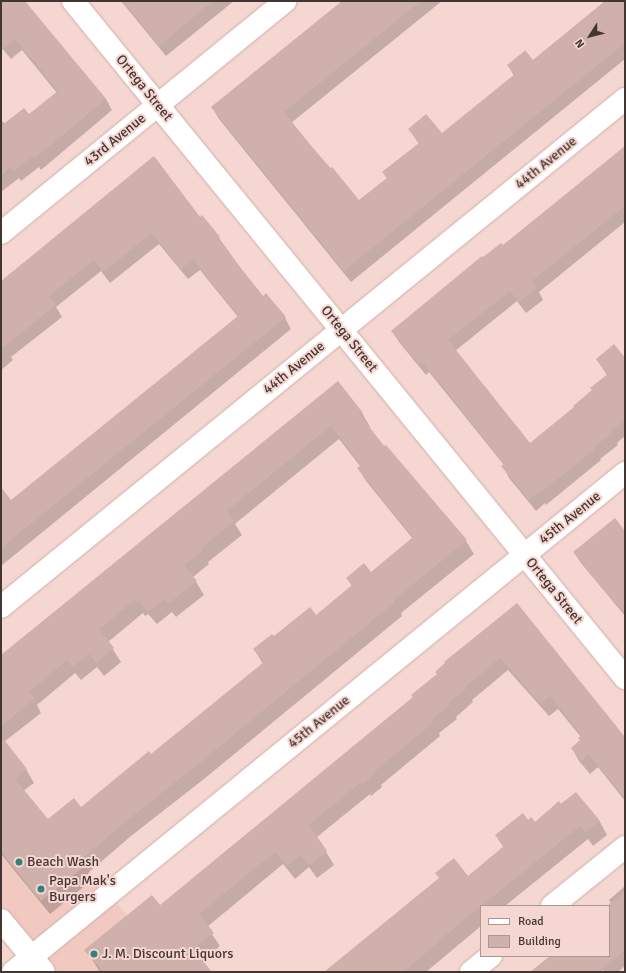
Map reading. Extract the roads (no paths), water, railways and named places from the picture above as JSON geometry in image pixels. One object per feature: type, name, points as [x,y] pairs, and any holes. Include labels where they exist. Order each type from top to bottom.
[{"type":"street","name":"Ortega Street","points":[[73,1],[625,678]]},
{"type":"street","name":"43rd Avenue","points":[[1,233],[285,1]]},
{"type":"street","name":"44th Avenue","points":[[1,607],[625,99]]},
{"type":"street","name":"45th Avenue","points":[[13,972],[37,964],[524,555],[625,473]]},
{"type":"street","points":[[553,905],[625,847]]},
{"type":"street","points":[[1,920],[37,964]]},
{"type":"street","points":[[471,972],[490,957]]},
{"type":"place","name":"Beach Wash","points":[[19,862]]},
{"type":"place","name":"Papa Mak's Burgers","points":[[41,889]]},
{"type":"place","name":"J. M. Discount Liquors","points":[[94,954]]}]
